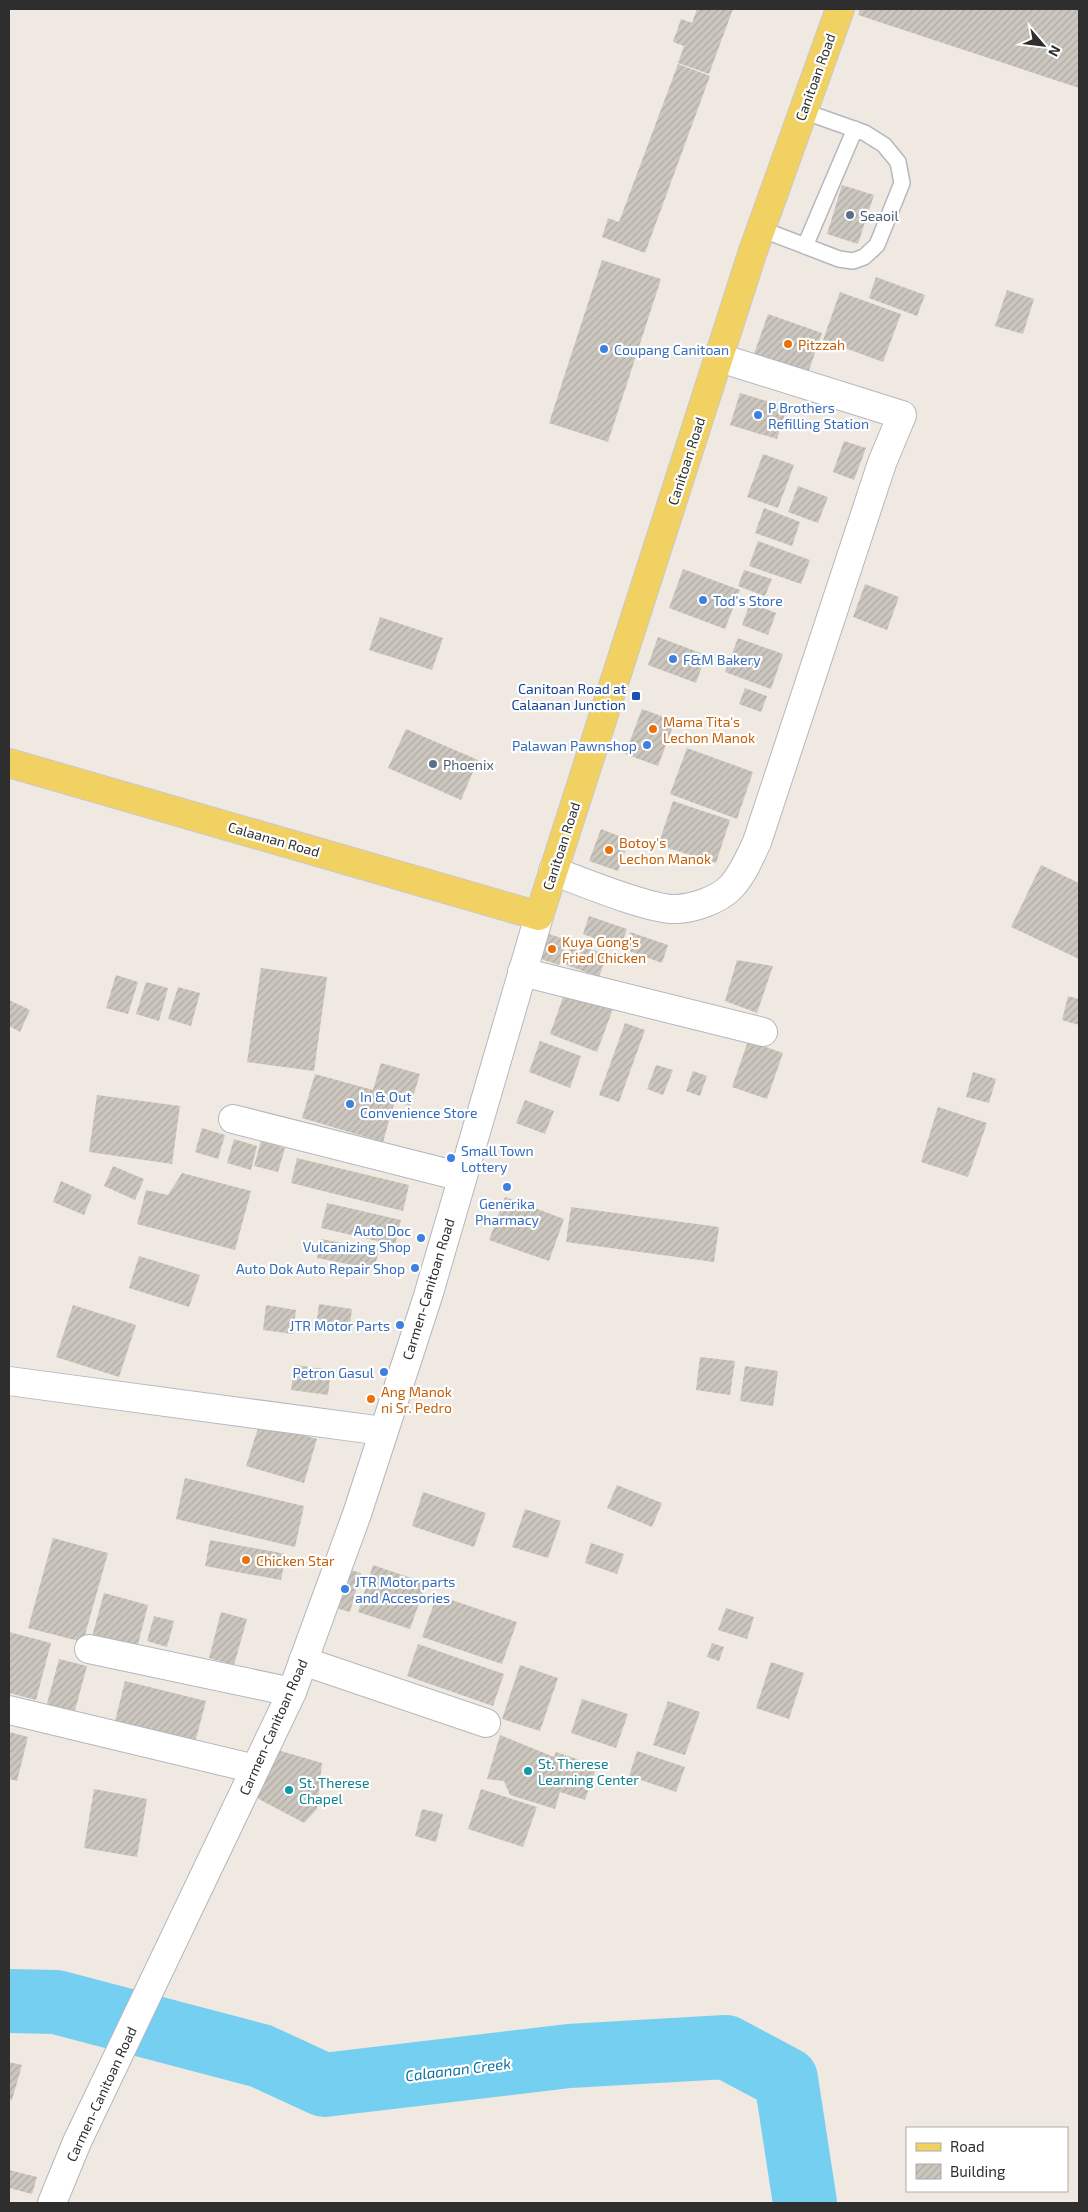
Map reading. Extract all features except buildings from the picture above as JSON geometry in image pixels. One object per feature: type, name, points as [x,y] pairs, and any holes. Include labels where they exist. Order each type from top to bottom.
[{"type":"main road","name":"Canitoan Road","points":[[539,916],[761,229],[840,9]]},
{"type":"main road","name":"Calaanan Road","points":[[9,763],[539,916]]},
{"type":"street","points":[[553,871],[652,905],[676,910],[708,902],[730,889],[746,866],[757,842],[882,463],[902,415],[720,358]]},
{"type":"street","name":"Carmen-Canitoan Road","points":[[52,2203],[77,2142],[292,1692],[357,1514],[428,1296],[539,916]]},
{"type":"street","points":[[522,972],[763,1032]]},
{"type":"street","points":[[233,1119],[462,1177]]},
{"type":"street","points":[[9,1382],[384,1431]]},
{"type":"street","points":[[90,1649],[292,1692]]},
{"type":"street","points":[[304,1660],[486,1723]]},
{"type":"street","points":[[9,1710],[255,1769]]},
{"type":"lane","points":[[761,229],[839,259],[853,261],[864,257],[877,245],[902,183],[898,162],[884,145],[866,133],[803,110]]},
{"type":"lane","points":[[805,246],[855,129]]},
{"type":"waterway","name":"Calaanan Creek","points":[[9,2001],[56,2002],[261,2056],[324,2085],[569,2056],[726,2047],[786,2079],[805,2203]]},
{"type":"place","name":"Seaoil","points":[[850,215]]},
{"type":"place","name":"Pitzzah","points":[[788,344]]},
{"type":"place","name":"Coupang Canitoan","points":[[604,349]]},
{"type":"place","name":"P Brothers Refilling Station","points":[[758,415]]},
{"type":"place","name":"Tod's Store","points":[[703,600]]},
{"type":"place","name":"F&M Bakery","points":[[673,659]]},
{"type":"place","name":"Canitoan Road at Calaanan Junction","points":[[636,696]]},
{"type":"place","name":"Mama Tita's Lechon Manok","points":[[653,729]]},
{"type":"place","name":"Palawan Pawnshop","points":[[647,745]]},
{"type":"place","name":"Phoenix","points":[[433,764]]},
{"type":"place","name":"Botoy's Lechon Manok","points":[[609,850]]},
{"type":"place","name":"Kuya Gong's Fried Chicken","points":[[552,949]]},
{"type":"place","name":"In & Out Convenience Store","points":[[350,1104]]},
{"type":"place","name":"Small Town Lottery","points":[[451,1158]]},
{"type":"place","name":"Generika Pharmacy","points":[[507,1187]]},
{"type":"place","name":"Auto Doc Vulcanizing Shop","points":[[421,1238]]},
{"type":"place","name":"Auto Dok Auto Repair Shop","points":[[415,1268]]},
{"type":"place","name":"JTR Motor Parts","points":[[400,1325]]},
{"type":"place","name":"Petron Gasul","points":[[384,1372]]},
{"type":"place","name":"Ang Manok ni Sr. Pedro","points":[[371,1399]]},
{"type":"place","name":"Chicken Star","points":[[246,1560]]},
{"type":"place","name":"JTR Motor parts and Accesories","points":[[345,1589]]},
{"type":"place","name":"St. Therese Learning Center","points":[[528,1771]]},
{"type":"place","name":"St. Therese Chapel","points":[[289,1790]]}]
